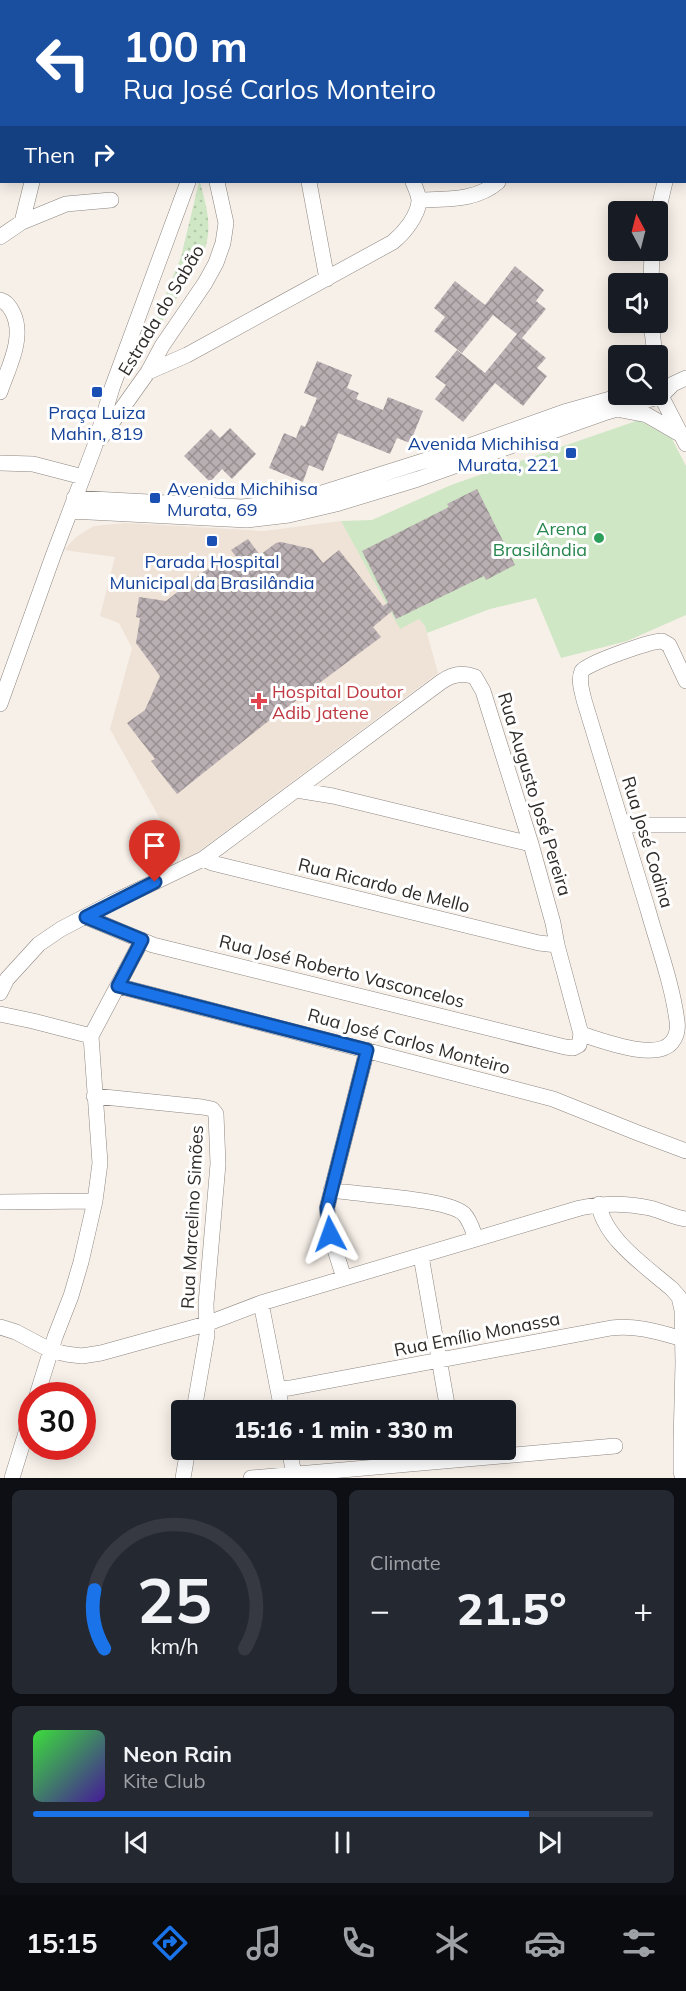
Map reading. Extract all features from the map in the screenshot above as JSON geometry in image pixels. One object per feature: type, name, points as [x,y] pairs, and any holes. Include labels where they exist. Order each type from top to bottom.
[{"type":"street","points":[[22,222],[32,183]]},
{"type":"street","name":"Estrada do Sabão","points":[[0,704],[94,448],[124,354],[188,183]]},
{"type":"street","name":"Estrada do Sabão","points":[[94,448],[206,280],[223,243],[226,224],[217,183]]},
{"type":"street","points":[[309,183],[327,279]]},
{"type":"street","points":[[124,354],[126,372],[137,378],[187,355],[393,242],[413,218],[419,200],[413,183]]},
{"type":"street","points":[[419,200],[475,196],[496,183]]},
{"type":"street","points":[[661,201],[665,183]]},
{"type":"street","points":[[0,237],[22,222],[66,204],[111,200]]},
{"type":"street","points":[[0,300],[6,302],[17,325],[17,338],[7,354],[0,392]]},
{"type":"street","points":[[668,393],[684,440]]},
{"type":"street","points":[[72,504],[114,500],[242,507],[300,500],[452,452],[564,412],[608,400]]},
{"type":"street","points":[[72,504],[247,520],[289,515],[336,504],[418,479],[625,405]]},
{"type":"street","points":[[615,410],[647,416],[670,427],[684,440]]},
{"type":"street","points":[[0,463],[33,464],[85,472],[99,494],[114,500]]},
{"type":"street","name":"Rua José Codina","points":[[581,1034],[631,1048],[660,1050],[668,1047],[678,1029],[668,980],[584,700],[580,681],[583,669],[656,641],[664,641],[669,645],[686,681]]},
{"type":"street","name":"Rua Augusto José Pereira","points":[[0,993],[7,979],[39,944],[61,929],[143,887],[203,860],[449,676],[468,675],[475,677],[483,691],[531,844],[581,1034]]},
{"type":"street","points":[[296,790],[333,796],[531,844]]},
{"type":"street","points":[[623,825],[686,825]]},
{"type":"street","name":"Rua Ricardo de Mello","points":[[203,860],[539,943],[557,945]]},
{"type":"street","name":"Rua José Roberto Vasconcelos","points":[[86,917],[163,947],[565,1047],[579,1046],[581,1034]]},
{"type":"street","points":[[41,1382],[81,1262],[100,1163],[90,1036],[142,940]]},
{"type":"street","name":"Rua José Carlos Monteiro","points":[[118,986],[554,1099],[686,1151]]},
{"type":"street","points":[[0,1014],[90,1036]]},
{"type":"street","points":[[344,1278],[330,1234],[327,1208],[367,1050]]},
{"type":"street","name":"Rua Marcelino Simões","points":[[94,1095],[202,1107],[215,1112],[218,1164],[211,1237],[207,1335],[196,1400]]},
{"type":"street","points":[[332,1190],[426,1202],[459,1210],[466,1215],[476,1239]]},
{"type":"street","points":[[0,1202],[94,1201]]},
{"type":"street","points":[[599,1204],[601,1215],[618,1241],[679,1297],[683,1339],[682,1475]]},
{"type":"street","points":[[0,1327],[16,1332],[50,1350],[82,1356],[101,1353],[206,1324],[261,1303],[599,1204],[650,1208],[686,1220]]},
{"type":"street","points":[[422,1256],[446,1400]]},
{"type":"street","points":[[261,1303],[281,1400]]},
{"type":"street","name":"Rua Emílio Monassa","points":[[279,1389],[624,1327],[655,1330],[683,1339]]},
{"type":"street","points":[[516,1451],[615,1446]]},
{"type":"street","points":[[12,1478],[18,1458]]},
{"type":"street","points":[[183,1478],[186,1460]]},
{"type":"street","points":[[291,1460],[294,1474]]},
{"type":"street","points":[[251,1478],[407,1460]]},
{"type":"shaded area","name":"Hospital Doutor Adib Jatene","points":[[341,521],[400,628],[419,619],[425,626],[438,673],[184,862],[110,729],[132,648],[119,623],[100,616],[115,557],[64,550],[76,537],[94,526],[126,523],[264,531]]},
{"type":"green space","points":[[200,183],[208,222],[204,251],[142,353],[181,257]]},
{"type":"green space","points":[[639,420],[672,439],[686,466],[686,615],[627,641],[561,658],[536,598],[490,609],[427,633],[419,619],[400,629],[341,521],[372,520],[451,485]]},
{"type":"building","points":[[515,266],[544,290],[536,301],[546,309],[522,338],[546,358],[537,368],[547,376],[523,406],[495,383],[463,422],[435,399],[446,385],[435,377],[457,350],[485,373],[517,334],[493,315],[462,353],[434,331],[445,317],[434,308],[455,281],[485,305]]},
{"type":"building","points":[[317,361],[352,375],[347,388],[359,393],[356,399],[383,410],[388,397],[423,411],[410,443],[397,438],[390,454],[338,433],[323,471],[309,465],[303,482],[269,468],[284,433],[296,438],[301,425],[305,427],[317,398],[304,393]]},
{"type":"building","points":[[230,428],[256,454],[232,479],[222,469],[210,482],[184,456],[211,429],[220,438]]},
{"type":"building","points":[[477,489],[515,565],[486,580],[484,576],[396,619],[392,611],[373,627],[381,637],[266,723],[177,794],[151,761],[155,759],[127,723],[145,710],[160,676],[136,643],[140,618],[136,617],[139,597],[166,601],[207,569],[237,558],[231,550],[248,539],[260,555],[281,542],[312,549],[323,563],[339,550],[383,606],[388,603],[362,551],[449,507],[447,504]]},
{"type":"place","name":"Praça Luiza Mahin, 819","points":[[97,392]]},
{"type":"place","name":"Avenida Michihisa Murata, 221","points":[[571,453]]},
{"type":"place","name":"Avenida Michihisa Murata, 69","points":[[155,498]]},
{"type":"place","name":"Arena Brasilândia","points":[[599,538]]},
{"type":"place","name":"Parada Hospital Municipal da Brasilândia","points":[[212,541]]},
{"type":"place","name":"Hospital Doutor Adib Jatene","points":[[259,701]]},
{"type":"route","points":[[155,882],[86,917],[142,940],[118,986],[367,1050],[327,1208],[330,1234]]}]
